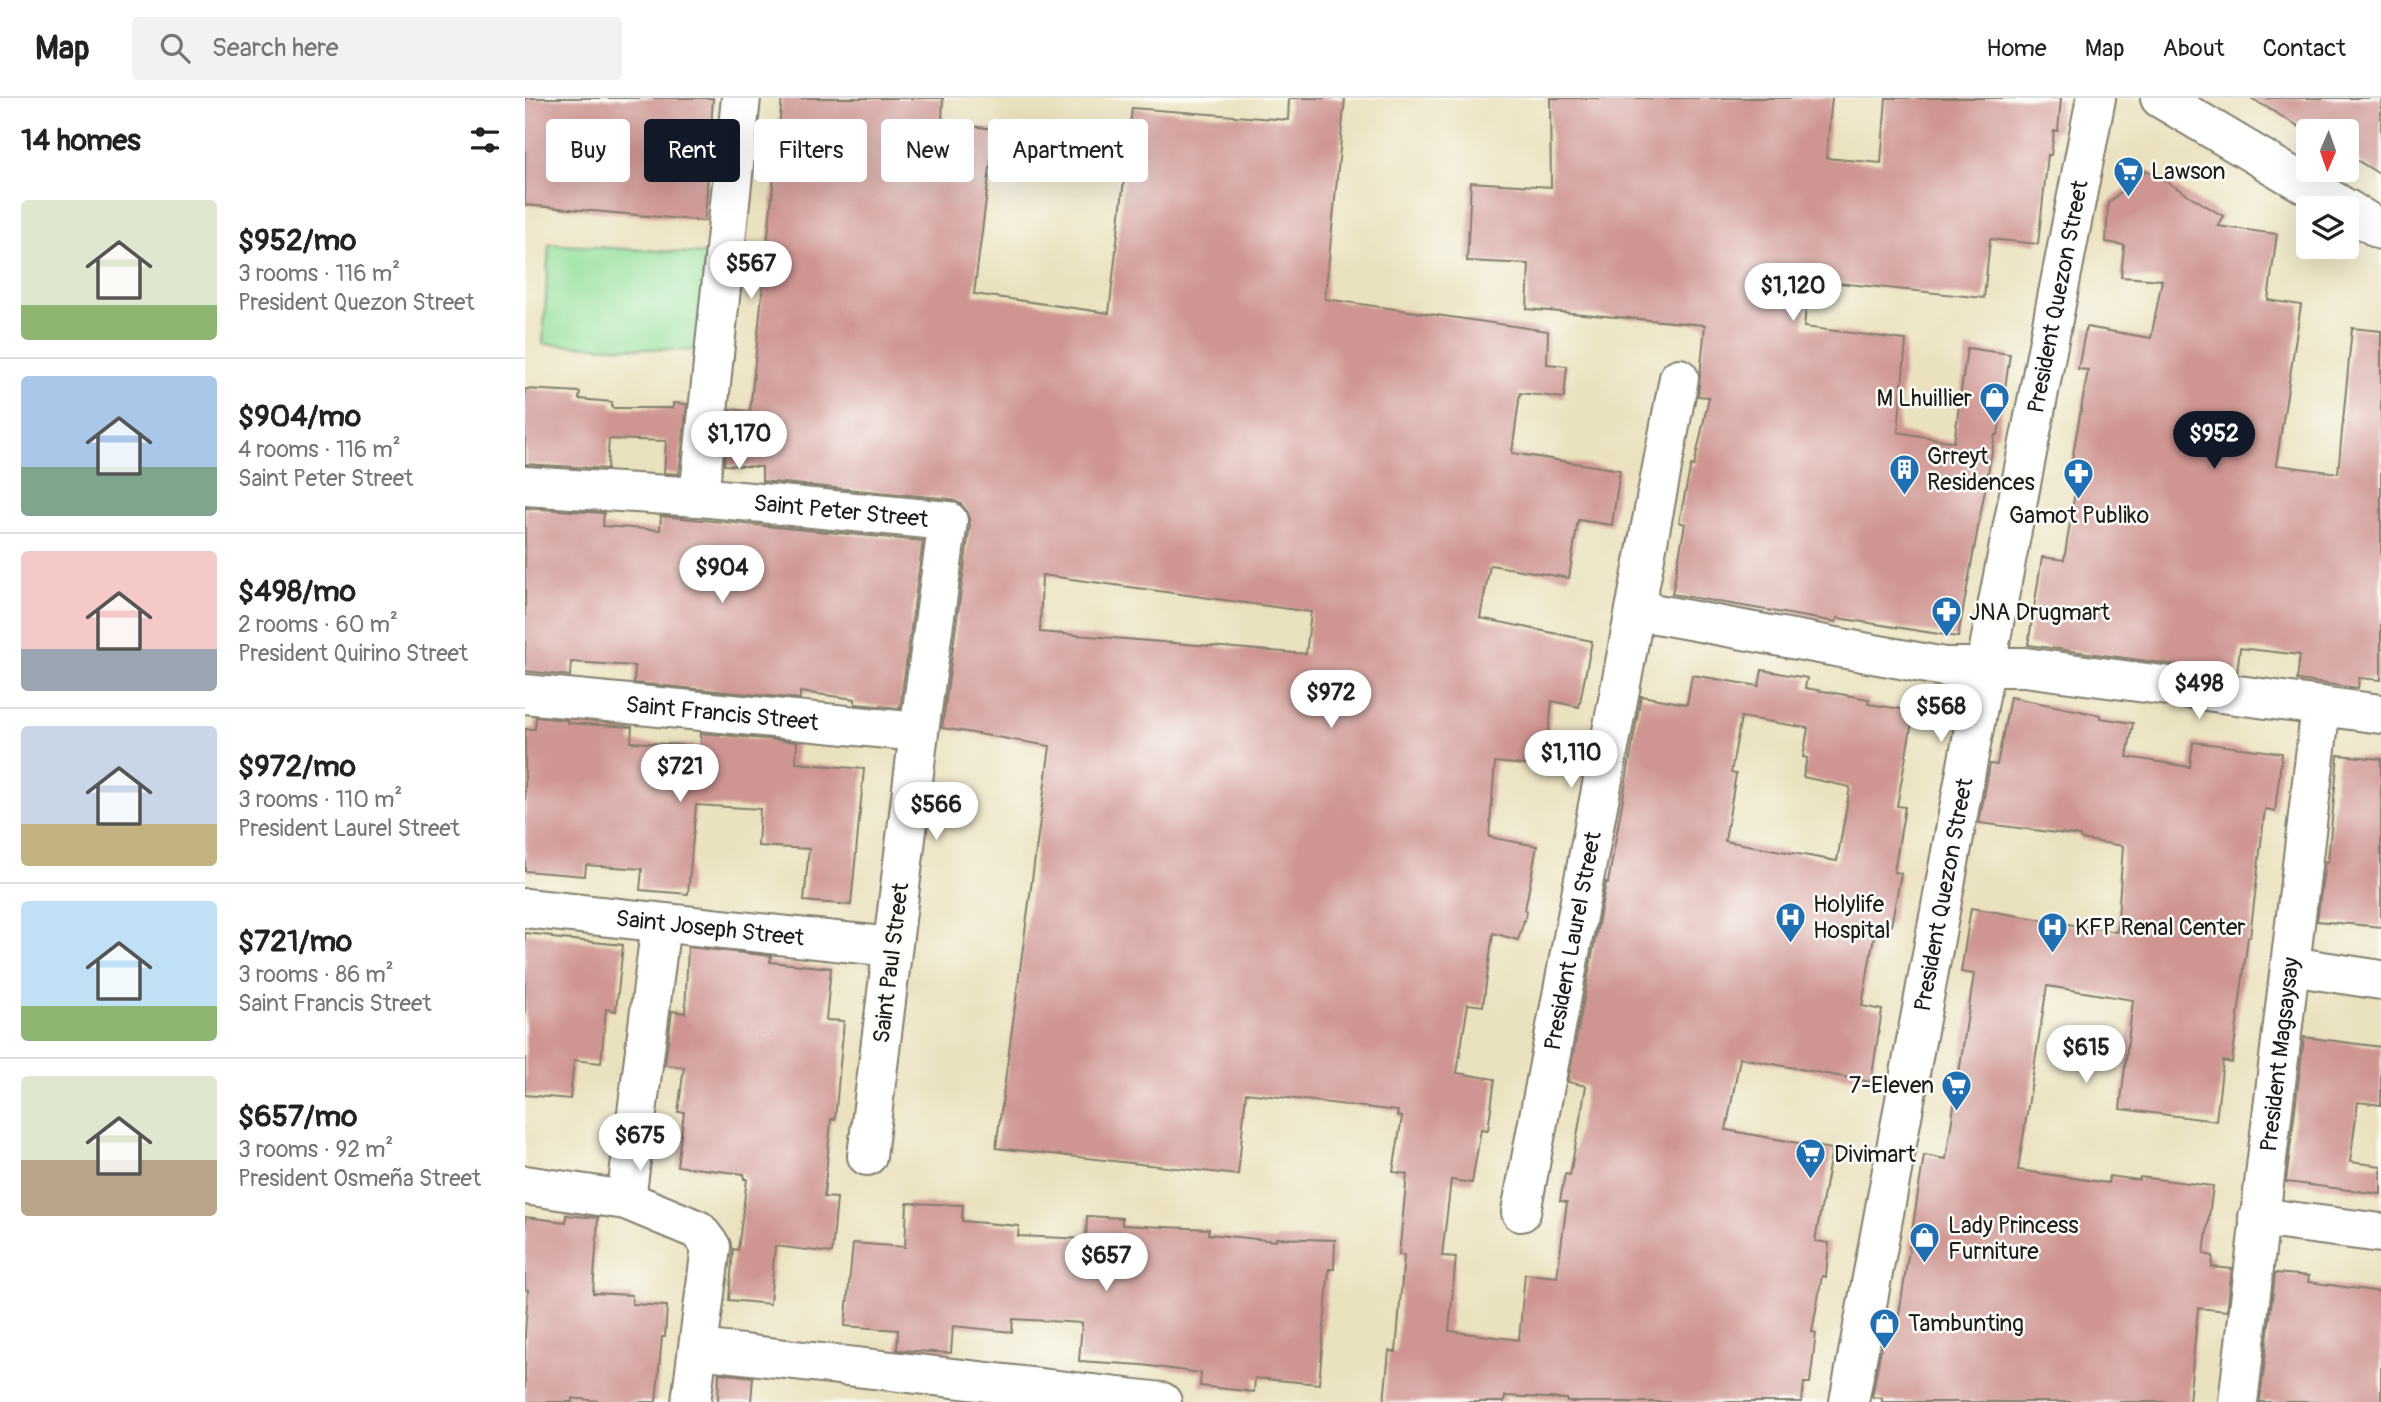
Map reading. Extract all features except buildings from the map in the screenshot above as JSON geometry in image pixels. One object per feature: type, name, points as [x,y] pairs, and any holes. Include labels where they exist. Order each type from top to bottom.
[{"type":"street","points":[[699,497],[741,98]]},
{"type":"street","name":"President Quezon Street","points":[[1849,1402],[1985,669],[2097,98]]},
{"type":"street","points":[[2160,98],[2324,196]]},
{"type":"street","points":[[2359,217],[2381,230]]},
{"type":"street","name":"President Laurel Street","points":[[1521,1212],[1678,378]]},
{"type":"street","name":"Saint Peter Street","points":[[525,486],[699,497],[948,520]]},
{"type":"street","name":"Saint Paul Street","points":[[867,1156],[948,520]]},
{"type":"street","points":[[1635,610],[1955,669],[2025,667],[2381,714]]},
{"type":"street","name":"Saint Francis Street","points":[[525,694],[919,732]]},
{"type":"street","name":"President Magsaysay","points":[[2238,1402],[2321,706]]},
{"type":"street","name":"Saint Joseph Street","points":[[525,908],[892,947]]},
{"type":"street","points":[[626,1200],[661,923]]},
{"type":"street","points":[[2290,966],[2381,980]]},
{"type":"street","points":[[525,1185],[626,1200],[698,1230],[711,1247],[691,1402]]},
{"type":"street","points":[[2258,1217],[2381,1233]]},
{"type":"street","points":[[699,1349],[1161,1402]]},
{"type":"green space","points":[[549,244],[706,254],[698,351],[543,344]]},
{"type":"place","name":"Lawson","points":[[2128,198]]},
{"type":"place","name":"M Lhuillier","points":[[1995,425]]},
{"type":"place","name":"Grreyt Residences","points":[[1904,496]]},
{"type":"place","name":"Gamot Publiko","points":[[2079,501]]},
{"type":"place","name":"JNA Drugmart","points":[[1946,639]]},
{"type":"place","name":"Holylife Hospital","points":[[1790,944]]},
{"type":"place","name":"KFP Renal Center","points":[[2052,954]]},
{"type":"place","name":"7-Eleven","points":[[1957,1112]]},
{"type":"place","name":"Divimart","points":[[1811,1181]]},
{"type":"place","name":"Lady Princess Furniture","points":[[1925,1265]]},
{"type":"place","name":"Tambunting","points":[[1885,1350]]}]
